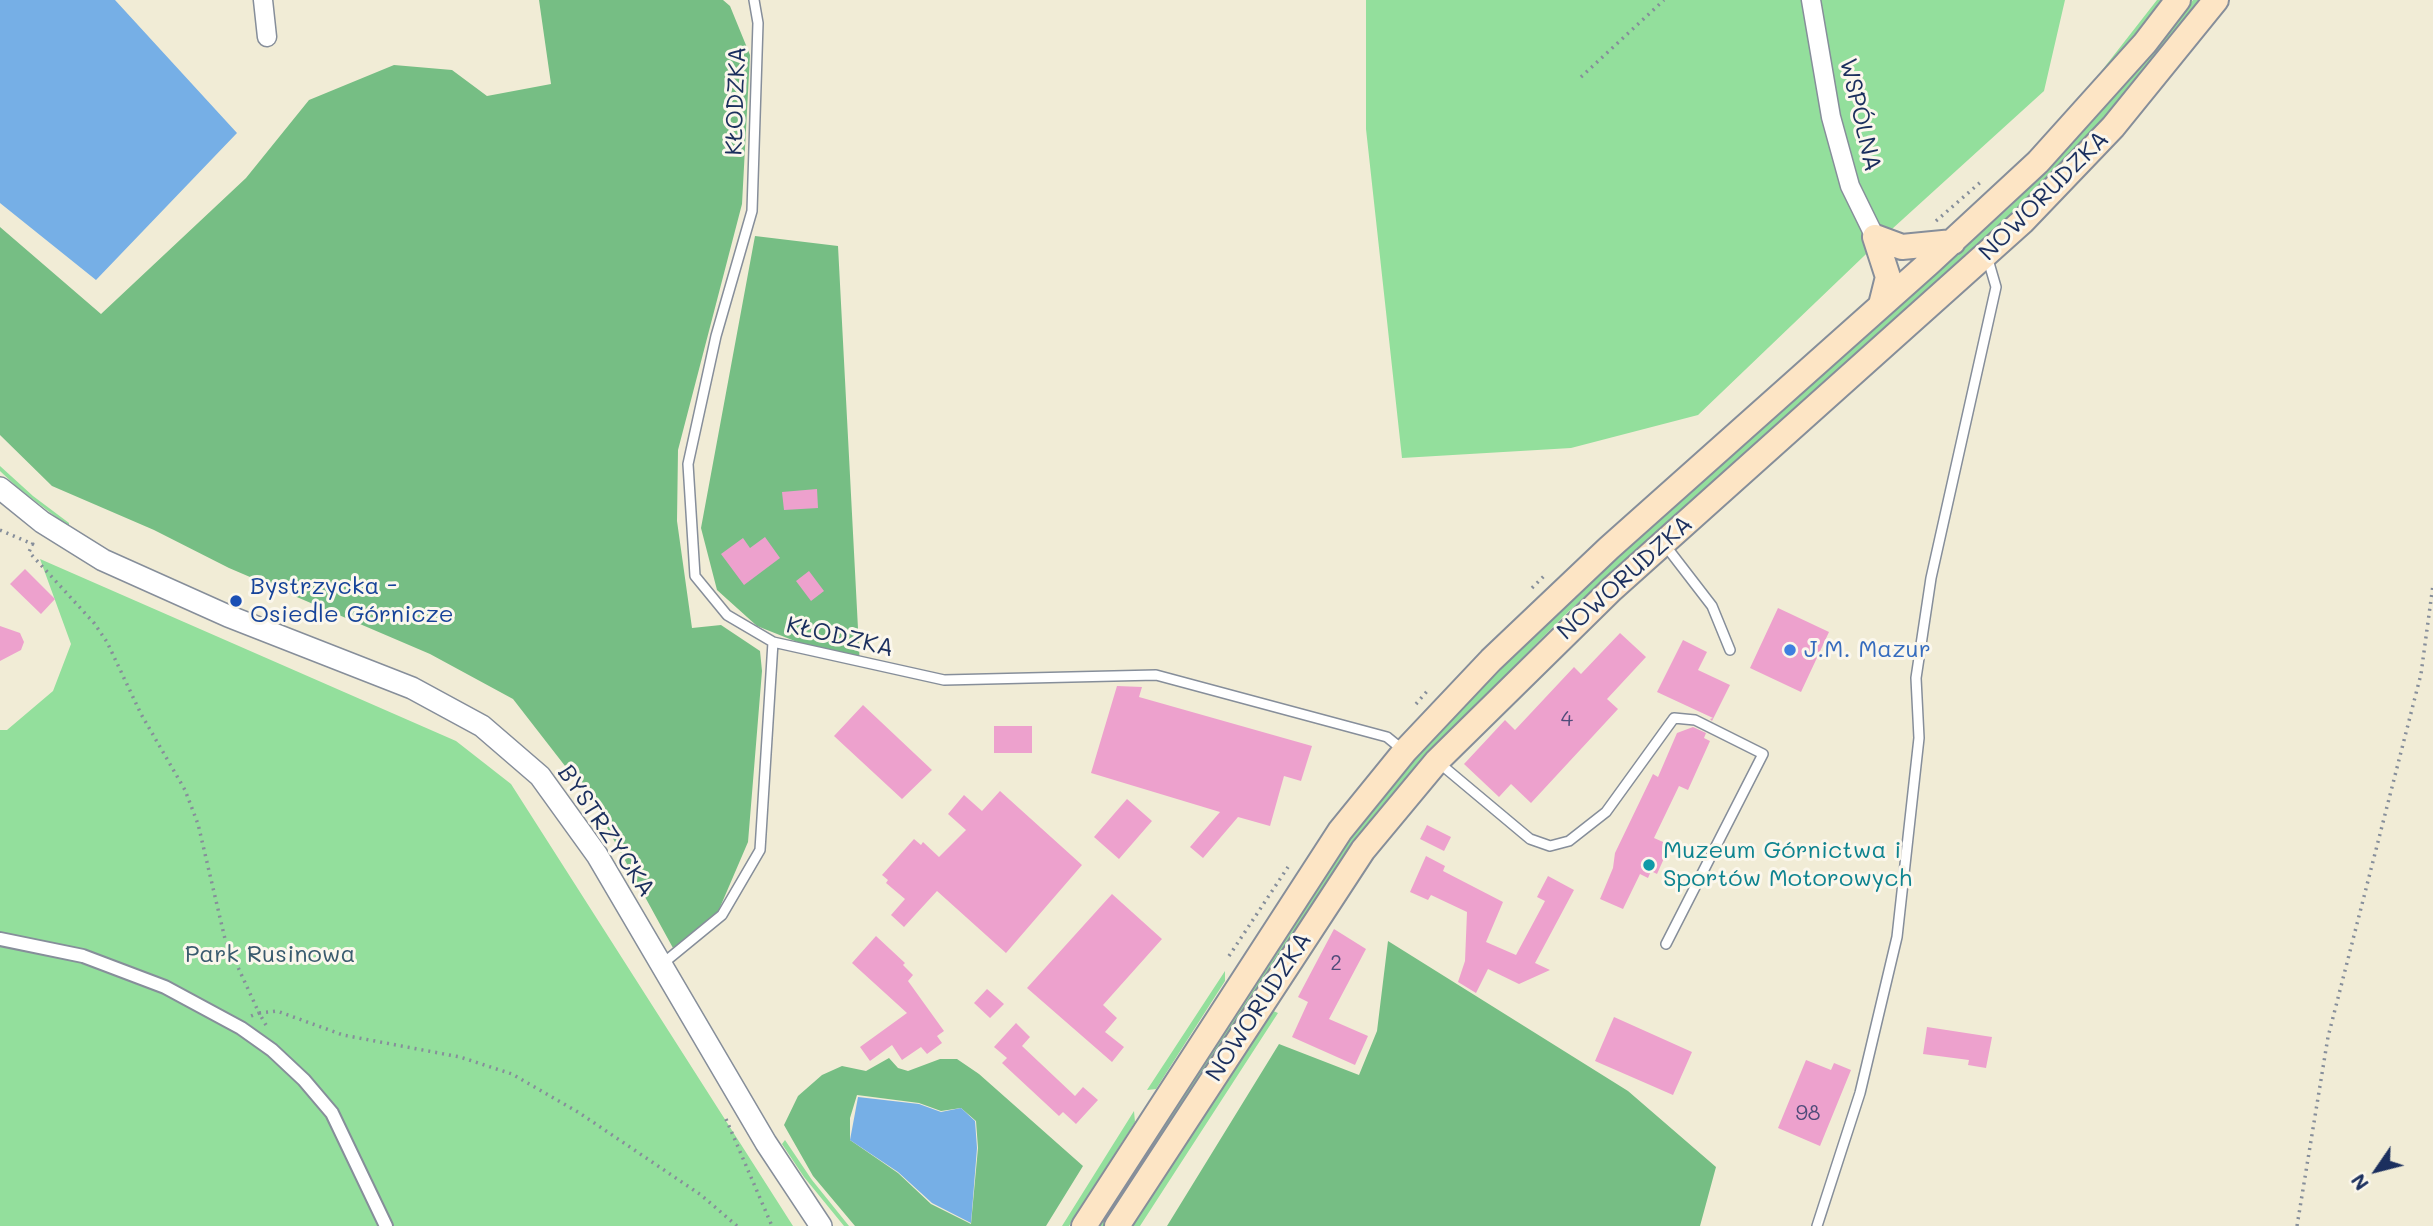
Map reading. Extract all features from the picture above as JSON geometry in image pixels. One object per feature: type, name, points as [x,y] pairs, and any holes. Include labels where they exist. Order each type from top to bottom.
[{"type":"main road","name":"NOWORUDZKA","points":[[1084,1226],[1340,831],[1405,751],[1491,660],[1609,548],[1953,242],[2038,162],[2145,43],[2178,0]]},
{"type":"main road","name":"NOWORUDZKA","points":[[1117,1226],[1363,850],[1437,761],[1552,644],[2023,221],[2113,127],[2216,0]]},
{"type":"main road","points":[[1875,237],[1902,247],[1953,242]]},
{"type":"main road","points":[[1875,237],[1888,277],[1881,305]]},
{"type":"street","points":[[263,0],[267,37]]},
{"type":"street","name":"WSPÓLNA","points":[[1811,0],[1831,117],[1850,186],[1875,237]]},
{"type":"street","name":"BYSTRZYCKA","points":[[2,493],[103,560],[228,616],[412,688],[482,726],[540,776],[597,855],[766,1143],[821,1226]]},
{"type":"street","points":[[0,939],[83,956],[165,987],[241,1028],[272,1050],[304,1080],[332,1113],[376,1200],[386,1226]]},
{"type":"lane","name":"KŁODZKA","points":[[754,0],[758,23],[752,211],[716,336],[688,464],[695,576],[727,615],[773,642],[944,680],[1156,674],[1387,737],[1405,751]]},
{"type":"lane","points":[[1817,1226],[1860,1093],[1897,937],[1919,738],[1916,678],[1931,578],[1996,287],[1986,254]]},
{"type":"lane","points":[[1663,543],[1712,606],[1730,650]]},
{"type":"lane","points":[[661,965],[722,915],[760,850],[773,642]]},
{"type":"lane","points":[[1437,761],[1530,839],[1550,846],[1569,841],[1606,812],[1674,718],[1695,720],[1763,754],[1666,944]]},
{"type":"path","points":[[1581,76],[1664,0]]},
{"type":"path","points":[[42,522],[29,552],[94,623],[107,642],[141,714],[185,790],[198,824],[225,939],[259,1013]]},
{"type":"path","points":[[0,530],[42,549]]},
{"type":"path","points":[[2297,1226],[2328,1037],[2421,674],[2433,585]]},
{"type":"path","points":[[241,1028],[249,1016],[277,1011],[343,1035],[460,1057],[512,1074],[579,1112],[701,1195],[737,1226]]},
{"type":"path","points":[[720,1107],[772,1226]]},
{"type":"green space","points":[[539,0],[723,0],[730,6],[750,55],[742,204],[678,450],[677,521],[692,628],[721,625],[760,651],[762,671],[748,842],[718,912],[673,948],[593,802],[513,699],[430,654],[229,568],[154,530],[52,486],[0,435],[0,227],[101,314],[246,178],[309,100],[394,65],[452,70],[487,96],[551,84]]},
{"type":"green space","points":[[1366,0],[2065,0],[2044,91],[1892,229],[1909,238],[1927,235],[1910,241],[1887,234],[1698,415],[1571,448],[1402,458],[1366,129]]},
{"type":"green space","points":[[2157,0],[2164,0],[2092,84],[2096,78]]},
{"type":"green space","points":[[2193,0],[2202,0],[2106,118],[2018,209],[1568,612],[1439,742],[1321,890],[1105,1226],[1095,1226],[1350,837],[1419,753],[1496,671],[1581,590],[2011,206],[2133,76]]},
{"type":"green space","points":[[755,236],[838,246],[860,667],[757,626],[717,590],[701,528]]},
{"type":"green space","points":[[0,466],[33,496],[69,523],[69,527],[18,488],[0,471]]},
{"type":"green space","name":"Park Rusinowa","points":[[40,559],[456,741],[511,784],[793,1226],[0,1226],[0,730],[7,730],[53,691],[71,644]]},
{"type":"green space","points":[[1388,941],[1628,1091],[1716,1167],[1700,1226],[1167,1226],[1279,1044],[1359,1075],[1377,1031]]},
{"type":"green space","points":[[1225,971],[1225,981],[1156,1089],[1147,1090]]},
{"type":"green space","points":[[1271,1010],[1278,1013],[1140,1226],[1132,1226]]},
{"type":"green space","points":[[889,1058],[898,1068],[908,1071],[940,1059],[957,1059],[979,1074],[1083,1166],[1046,1226],[855,1226],[813,1176],[784,1125],[798,1096],[822,1075],[842,1066],[866,1071]],"holes":[[[857,1095],[919,1103],[941,1111],[961,1108],[976,1121],[978,1148],[971,1224],[931,1204],[898,1173],[850,1140],[850,1118]]]},
{"type":"green space","points":[[1134,1111],[1135,1122],[1069,1226],[1062,1226]]},
{"type":"green space","points":[[785,1140],[812,1180],[849,1226],[844,1226],[804,1177],[782,1144]]},
{"type":"water","points":[[0,0],[115,0],[237,133],[96,280],[0,203]]},
{"type":"water","points":[[858,1097],[919,1104],[941,1112],[961,1108],[975,1121],[977,1148],[971,1223],[932,1203],[898,1172],[850,1140]]},
{"type":"building","points":[[817,489],[818,508],[784,510],[782,492]]},
{"type":"building","points":[[765,537],[780,558],[744,585],[721,554],[743,538],[750,548]]},
{"type":"building","points":[[25,569],[55,599],[41,614],[10,584]]},
{"type":"building","points":[[809,571],[824,591],[811,601],[796,581]]},
{"type":"building","name":"J.M. Mazur","points":[[1778,608],[1829,632],[1801,692],[1750,668]]},
{"type":"building","points":[[0,626],[20,633],[24,642],[21,650],[0,661]]},
{"type":"building","points":[[1620,633],[1646,657],[1607,699],[1618,709],[1531,803],[1511,784],[1499,797],[1464,764],[1505,720],[1515,730],[1574,667],[1581,674]]},
{"type":"building","points":[[1683,640],[1707,652],[1698,670],[1730,685],[1712,721],[1710,719],[1713,718],[1657,692]]},
{"type":"building","points":[[1117,686],[1142,687],[1139,697],[1312,746],[1301,781],[1284,776],[1270,826],[1238,817],[1203,858],[1190,847],[1220,812],[1091,773]]},
{"type":"building","points":[[863,705],[932,770],[902,799],[834,736]]},
{"type":"building","points":[[994,726],[1032,726],[1032,753],[994,753]]},
{"type":"building","points":[[1693,727],[1706,733],[1704,738],[1710,741],[1688,790],[1679,786],[1654,838],[1670,845],[1657,874],[1651,871],[1648,878],[1640,874],[1623,909],[1600,899],[1613,868],[1615,853],[1653,774],[1658,777],[1677,733]]},
{"type":"building","points":[[1000,791],[1082,865],[1006,953],[937,891],[904,927],[891,915],[905,899],[886,883],[888,880],[882,875],[914,839],[921,845],[923,842],[939,857],[966,830],[948,814],[964,795],[982,811]]},
{"type":"building","points":[[1127,799],[1152,821],[1119,859],[1094,837]]},
{"type":"building","points":[[1427,825],[1451,837],[1444,851],[1420,839]]},
{"type":"building","points":[[1426,856],[1445,866],[1443,871],[1503,902],[1486,942],[1516,955],[1545,901],[1537,897],[1548,876],[1574,890],[1535,963],[1550,970],[1519,984],[1488,969],[1476,993],[1458,982],[1465,961],[1467,912],[1431,895],[1428,900],[1410,892]]},
{"type":"building","points":[[1112,894],[1162,939],[1103,1005],[1117,1018],[1105,1032],[1124,1047],[1112,1062],[1027,988]]},
{"type":"building","points":[[1334,929],[1366,949],[1329,1019],[1368,1036],[1355,1065],[1292,1037],[1308,1002],[1298,997]]},
{"type":"building","points":[[876,936],[905,963],[903,965],[913,975],[908,981],[944,1031],[937,1036],[942,1043],[927,1054],[921,1047],[902,1060],[892,1045],[870,1061],[860,1047],[907,1013],[852,963]]},
{"type":"building","points":[[987,989],[1004,1004],[990,1018],[974,1003]]},
{"type":"building","points":[[1614,1017],[1692,1052],[1673,1095],[1595,1061]]},
{"type":"building","points":[[1016,1023],[1030,1037],[1022,1046],[1075,1096],[1083,1087],[1098,1100],[1076,1124],[1063,1112],[1059,1116],[1002,1063],[1007,1058],[994,1047]]},
{"type":"building","points":[[1927,1027],[1992,1037],[1986,1068],[1968,1065],[1969,1060],[1923,1054]]},
{"type":"building","points":[[1806,1060],[1831,1070],[1834,1063],[1851,1070],[1820,1146],[1778,1128]]},
{"type":"place","name":"Bystrzycka - Osiedle Górnicze","points":[[236,601]]},
{"type":"place","name":"J.M. Mazur","points":[[1790,650]]},
{"type":"place","name":"Muzeum Górnictwa i Sportów Motorowych","points":[[1649,865]]}]
